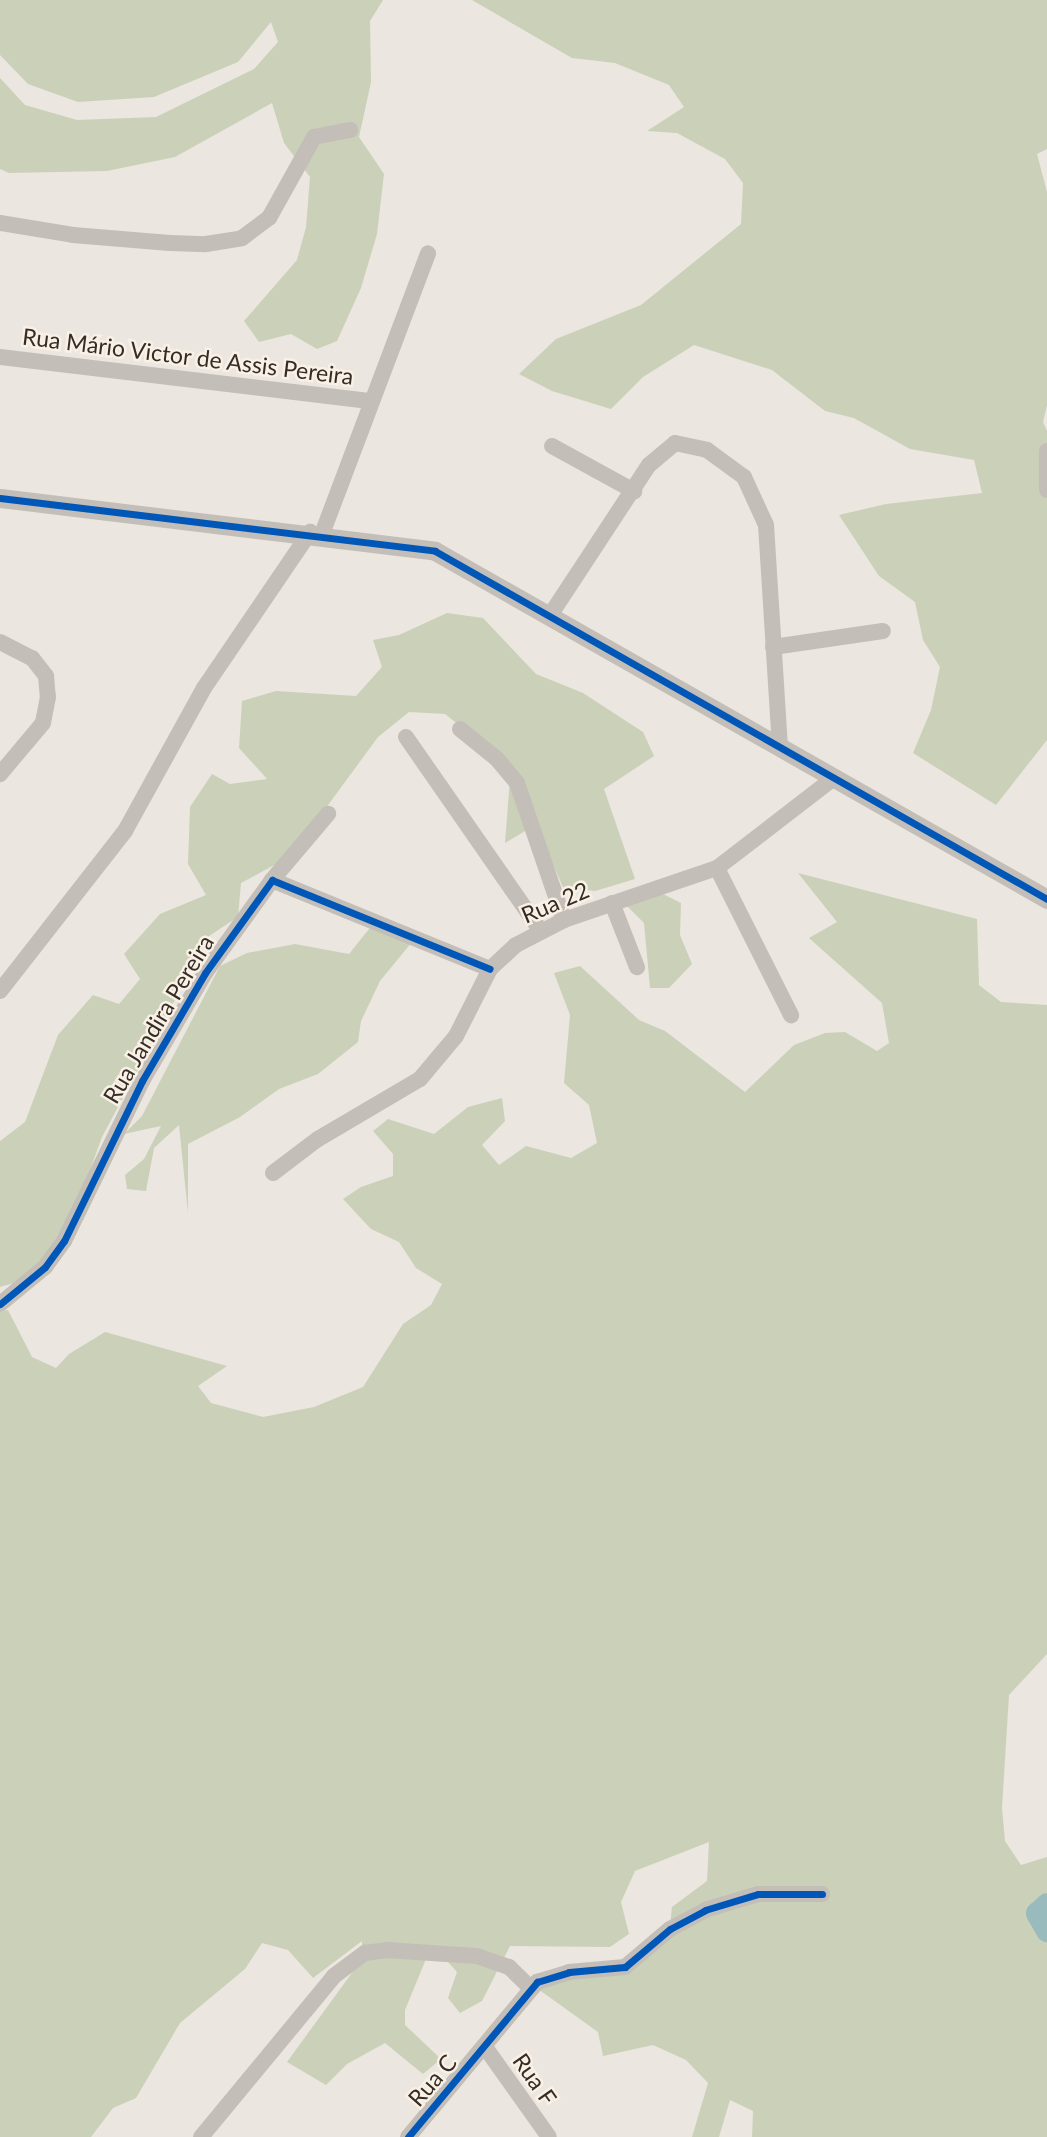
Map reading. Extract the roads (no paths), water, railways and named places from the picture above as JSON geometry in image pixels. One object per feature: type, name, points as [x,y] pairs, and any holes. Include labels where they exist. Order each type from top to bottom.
[{"type":"street","points":[[0,223],[73,235],[170,243],[206,244],[242,238],[270,218],[314,137],[350,130]]},
{"type":"street","points":[[0,991],[125,831],[204,688],[316,533],[428,253]]},
{"type":"street","name":"Rua Mário Victor de Assis Pereira","points":[[0,357],[371,401]]},
{"type":"street","points":[[549,617],[649,465],[675,443],[707,450],[744,477],[766,525],[780,747]]},
{"type":"street","points":[[552,446],[634,491]]},
{"type":"street","points":[[1047,451],[1047,490]]},
{"type":"street","points":[[0,498],[316,533],[435,551],[1047,900]]},
{"type":"street","points":[[773,647],[883,631]]},
{"type":"street","points":[[0,642],[32,658],[46,676],[48,697],[43,723],[0,774]]},
{"type":"street","points":[[460,729],[497,760],[517,783],[564,920]]},
{"type":"street","points":[[406,737],[415,744],[540,930]]},
{"type":"street","name":"Rua 22","points":[[273,1173],[318,1139],[420,1079],[456,1036],[490,969],[540,930],[717,868],[834,778]]},
{"type":"street","name":"Rua Jandira Pereira","points":[[0,1304],[45,1267],[64,1241],[142,1081],[205,973],[272,880],[328,814]]},
{"type":"street","points":[[717,868],[791,1015]]},
{"type":"street","points":[[272,880],[490,969]]},
{"type":"street","points":[[612,903],[637,967]]},
{"type":"street","points":[[201,2137],[334,1976],[365,1953],[386,1950],[477,1956],[509,1967],[530,1987],[569,1972],[625,1967],[670,1929],[705,1910],[758,1894],[822,1894]]},
{"type":"street","name":"Rua C","points":[[408,2137],[485,2047],[530,1987]]},
{"type":"street","name":"Rua F","points":[[485,2047],[549,2137]]},
{"type":"waterway","points":[[1047,1904],[1037,1913],[1047,1930]]}]
